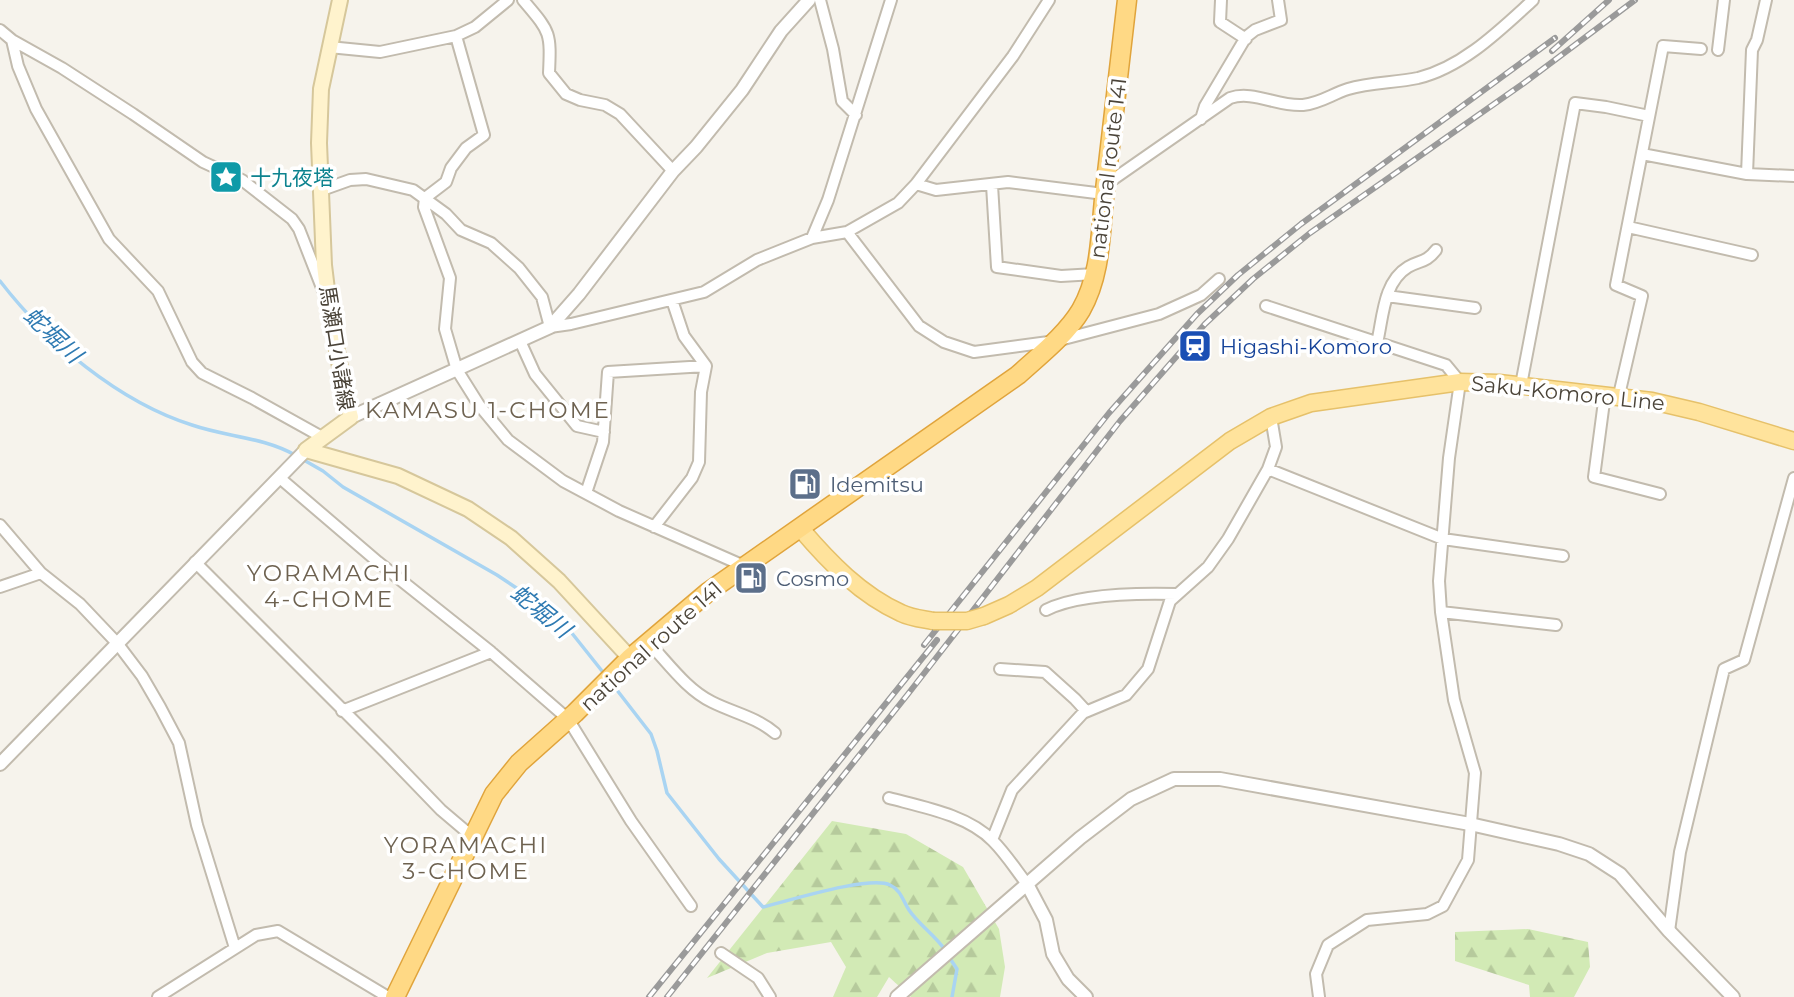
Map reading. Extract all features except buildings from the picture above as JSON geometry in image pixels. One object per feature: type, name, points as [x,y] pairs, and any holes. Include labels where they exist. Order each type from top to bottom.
[{"type":"highway","name":"national route 141","points":[[395,997],[494,794],[519,763],[630,658],[708,592],[1018,375],[1056,341],[1081,310],[1100,252],[1127,0]]},
{"type":"main road","name":"馬瀬口小諸線","points":[[306,450],[351,416],[345,396],[324,265],[319,143],[321,89],[340,0]]},
{"type":"main road","name":"Saku-Komoro Line","points":[[802,528],[835,566],[858,587],[904,614],[933,621],[967,621],[1009,605],[1037,588],[1230,441],[1271,416],[1311,403],[1460,382],[1521,385],[1674,405],[1794,441]]},
{"type":"main road","points":[[306,450],[398,476],[468,509],[512,538],[630,658]]},
{"type":"street","points":[[329,47],[380,52],[456,36],[475,27],[508,0]]},
{"type":"street","points":[[523,0],[546,28],[551,42],[549,74],[566,94],[605,105],[620,114],[673,171]]},
{"type":"street","points":[[550,327],[579,294],[673,171],[742,90],[781,31],[809,0]]},
{"type":"street","points":[[820,0],[842,101],[856,116]]},
{"type":"street","points":[[812,238],[828,200],[856,116],[891,0]]},
{"type":"street","points":[[351,416],[550,327],[704,292],[757,260],[812,238],[847,232],[898,203],[916,184],[1013,56],[1049,0]]},
{"type":"street","points":[[1222,0],[1220,23],[1245,39]]},
{"type":"street","points":[[1201,119],[1205,106],[1245,39],[1255,30],[1281,20],[1278,0]]},
{"type":"street","points":[[916,184],[936,190],[1008,182],[1105,190],[1230,98],[1241,94],[1287,106],[1306,105],[1323,102],[1348,89],[1418,78],[1446,69],[1499,30],[1533,0]]},
{"type":"street","points":[[1718,50],[1724,0]]},
{"type":"street","points":[[1748,174],[1752,50],[1757,40],[1766,0]]},
{"type":"street","points":[[0,30],[12,40],[84,82],[203,162],[242,180],[292,219],[299,229],[329,306]]},
{"type":"street","points":[[456,36],[484,135],[466,148],[451,168],[446,182],[425,198],[424,207],[450,278],[445,329],[457,370],[479,405],[508,440],[563,481],[654,527],[744,566]]},
{"type":"street","points":[[12,40],[18,66],[36,109],[110,239],[158,291],[192,362],[202,373],[322,438]]},
{"type":"street","points":[[1660,494],[1594,477],[1612,395],[1642,296],[1616,285],[1663,46],[1701,49]]},
{"type":"street","points":[[1521,385],[1575,103],[1649,116]]},
{"type":"street","points":[[1642,154],[1748,174],[1794,176]]},
{"type":"street","points":[[322,190],[350,180],[366,179],[413,190],[446,214],[461,230],[491,243],[519,268],[542,297],[550,327]]},
{"type":"street","points":[[992,185],[997,267],[1061,276],[1095,274]]},
{"type":"street","points":[[1628,227],[1752,255]]},
{"type":"street","points":[[847,232],[919,326],[944,342],[974,352],[1056,341],[1159,314],[1201,295],[1220,279]]},
{"type":"street","points":[[1377,343],[1389,288],[1406,268],[1429,259],[1436,250]]},
{"type":"street","points":[[1387,296],[1475,308]]},
{"type":"street","points":[[654,527],[692,478],[699,462],[701,392],[706,366],[684,336],[673,300]]},
{"type":"street","points":[[1266,306],[1446,365],[1460,382],[1449,458],[1439,581],[1454,700],[1475,773],[1468,860],[1443,906],[1427,914],[1367,919],[1328,945],[1316,974],[1320,997]]},
{"type":"street","points":[[520,341],[535,374],[577,426],[604,432]]},
{"type":"street","points":[[586,493],[603,442],[608,372],[706,366]]},
{"type":"street","points":[[992,840],[1012,790],[1086,712],[1126,695],[1148,669],[1170,601],[1208,567],[1228,539],[1268,469],[1276,447],[1271,416]]},
{"type":"street","points":[[0,764],[195,562],[281,479],[306,450]]},
{"type":"street","points":[[1268,469],[1443,539],[1563,556]]},
{"type":"street","points":[[1669,931],[1680,852],[1724,669],[1744,660],[1794,478]]},
{"type":"street","points":[[281,479],[568,719],[631,821],[691,906]]},
{"type":"street","points":[[0,525],[41,573],[80,604],[117,643],[142,676],[179,743],[197,825],[235,948]]},
{"type":"street","points":[[195,562],[441,810],[474,838]]},
{"type":"street","points":[[0,587],[41,573]]},
{"type":"street","points":[[1046,610],[1059,603],[1134,593],[1177,594]]},
{"type":"street","points":[[1441,612],[1556,625]]},
{"type":"street","points":[[649,643],[701,695],[711,702],[762,722],[775,733]]},
{"type":"street","points":[[342,711],[491,652]]},
{"type":"street","points":[[1000,669],[1045,673],[1086,712]]},
{"type":"street","points":[[902,993],[1080,838],[1131,799],[1174,779],[1220,779],[1470,824],[1559,844],[1589,854],[1619,874],[1733,997]]},
{"type":"street","points":[[889,798],[971,824],[992,840],[1027,884],[1046,920],[1053,954],[1068,979],[1086,997]]},
{"type":"street","points":[[158,997],[256,934],[278,931],[388,997]]},
{"type":"street","points":[[721,953],[743,965],[758,978],[770,997]]},
{"type":"green space","points":[[832,821],[906,834],[963,867],[999,929],[1005,967],[1000,997],[911,997],[889,977],[877,997],[833,997],[846,967],[831,942],[767,953],[707,978]]},
{"type":"green space","points":[[1528,929],[1588,942],[1590,967],[1574,997],[1530,997],[1529,985],[1455,961],[1455,932]]},
{"type":"waterway","name":"蛇堀川","points":[[0,281],[39,326],[62,347],[111,385],[138,401],[192,425],[270,444],[295,455]]},
{"type":"waterway","name":"蛇堀川","points":[[302,459],[343,487],[527,595],[567,627],[606,676]]},
{"type":"waterway","name":"蛇堀川","points":[[613,685],[651,734],[667,793],[719,859],[763,907],[865,883],[890,885],[897,890],[913,915],[945,950]]},
{"type":"waterway","name":"蛇堀川","points":[[949,957],[957,969],[952,997]]},
{"type":"railway","points":[[1552,51],[1609,0]]},
{"type":"railway","points":[[667,997],[908,694],[1120,421],[1205,324],[1253,279],[1310,233],[1524,83],[1635,0]]},
{"type":"railway","points":[[924,645],[1109,413],[1197,314],[1238,275],[1301,224],[1555,38]]},
{"type":"railway","points":[[649,997],[937,640]]},
{"type":"place","name":"十九夜塔","points":[[226,177]]},
{"type":"place","name":"Higashi-Komoro","points":[[1195,346]]},
{"type":"place","name":"Idemitsu","points":[[805,484]]},
{"type":"place","name":"Cosmo","points":[[751,578]]},
{"type":"district","name":"KAMASU 1-CHOME","points":[[488,410]]},
{"type":"district","name":"YORAMACHI 4-CHOME","points":[[329,586]]},
{"type":"district","name":"YORAMACHI 3-CHOME","points":[[466,858]]}]
